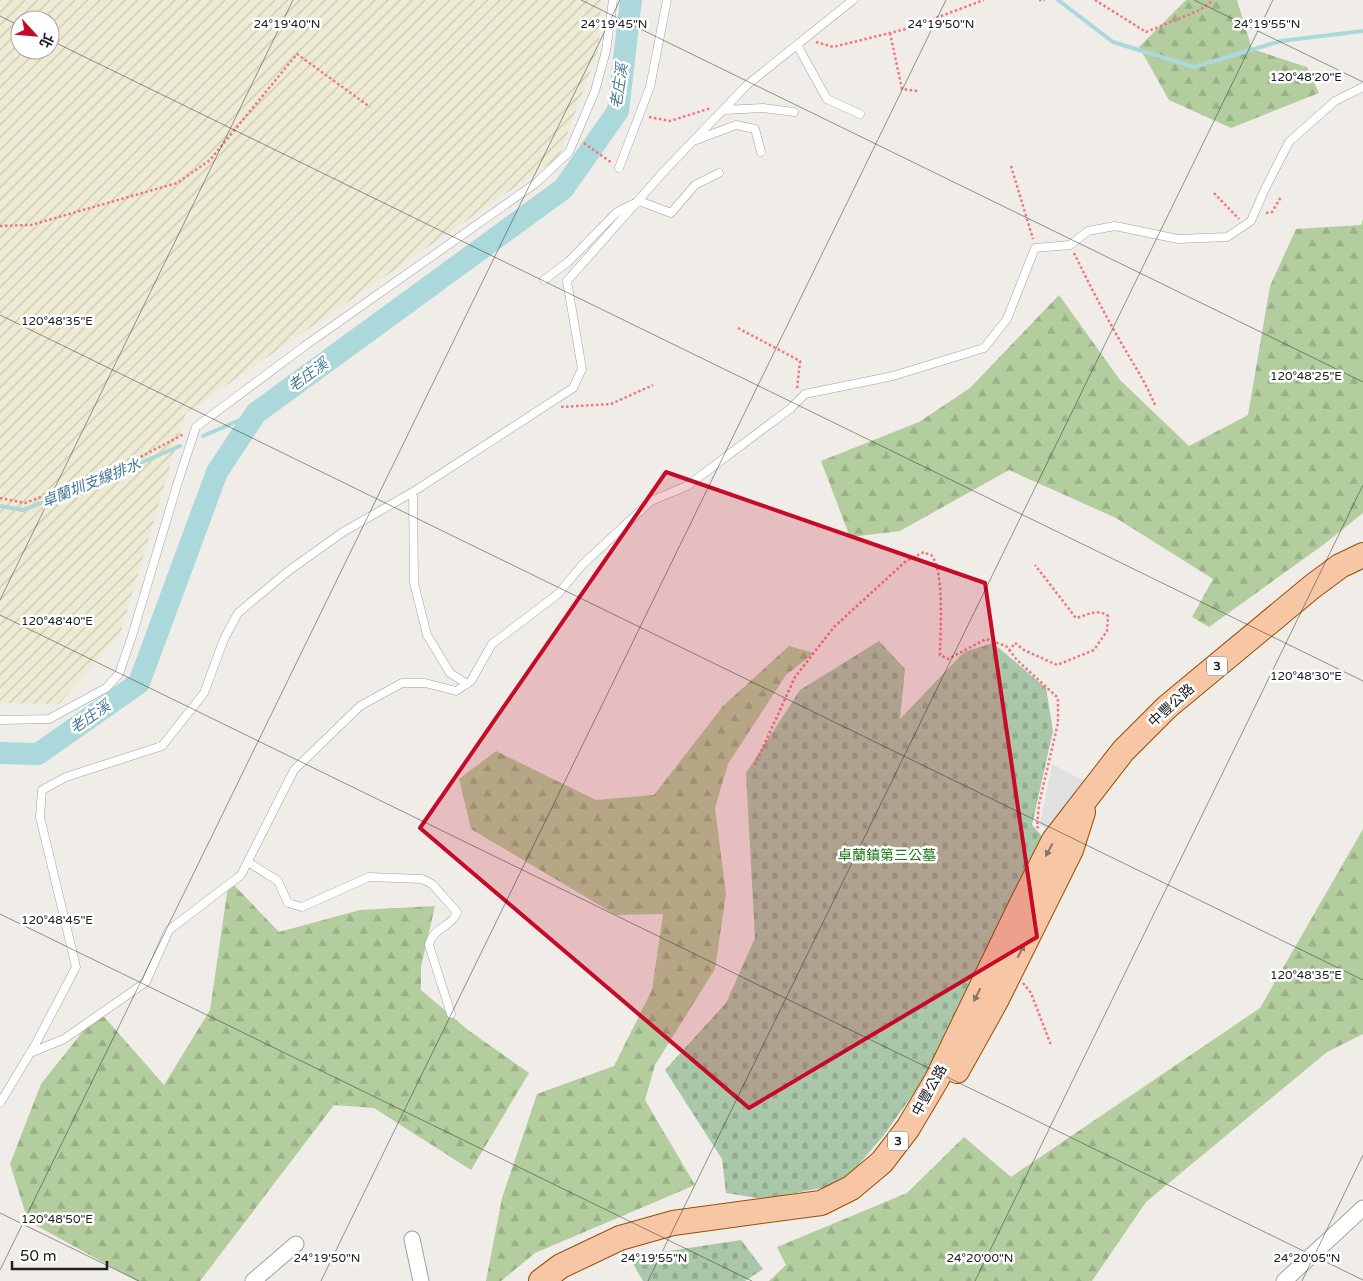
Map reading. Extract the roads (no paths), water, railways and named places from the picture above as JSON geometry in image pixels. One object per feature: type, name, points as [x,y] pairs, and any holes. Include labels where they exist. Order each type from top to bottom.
[{"type":"main road","name":"中豐公路","points":[[541,1281],[561,1266],[620,1238],[674,1222],[821,1203],[851,1188],[882,1162],[908,1128],[937,1079],[1054,840],[1123,751],[1166,706],[1313,586],[1340,566],[1363,555]]},
{"type":"main road","name":"中豐公路","points":[[564,1281],[594,1264],[621,1252],[676,1236],[831,1211],[855,1200],[888,1179],[917,1143],[996,1000],[1071,850],[1088,796]]},
{"type":"street","points":[[1284,1281],[1363,1208]]},
{"type":"street","points":[[412,1238],[421,1281]]},
{"type":"street","points":[[253,1281],[296,1244]]},
{"type":"lane","points":[[0,720],[49,719],[106,688],[119,674],[196,427],[306,345],[536,183],[569,152],[595,91],[606,51],[613,0]]},
{"type":"lane","points":[[619,168],[650,88],[667,0]]},
{"type":"lane","points":[[0,1103],[30,1053],[76,967],[40,817],[42,790],[66,777],[162,746],[204,693],[224,639],[238,614],[287,572],[344,532],[413,492],[573,388],[582,369],[567,281],[694,140],[747,85],[853,0]]},
{"type":"lane","points":[[797,45],[827,99],[860,114]]},
{"type":"lane","points":[[30,1053],[64,1039],[146,982],[169,930],[241,875],[294,770],[360,706],[402,683],[425,683],[456,691],[467,684],[492,644],[558,594],[582,565],[651,501],[687,486],[805,394],[893,376],[984,348],[1006,319],[1036,248],[1070,245],[1088,231],[1115,226],[1178,239],[1226,237],[1251,221],[1289,142],[1335,101],[1363,87]]},
{"type":"lane","points":[[724,110],[763,108],[794,112]]},
{"type":"lane","points":[[694,140],[736,125],[755,129],[761,152]]},
{"type":"lane","points":[[544,280],[568,262],[617,212],[639,201],[671,213],[695,185],[719,174]]},
{"type":"lane","points":[[413,492],[414,583],[428,635],[450,673],[467,684]]},
{"type":"lane","points":[[248,862],[278,881],[288,903],[302,907],[369,878],[422,879],[432,884],[457,912],[455,918],[432,936],[429,945],[451,1014]]},
{"type":"waterway","name":"老庄溪","points":[[0,753],[38,754],[139,683],[217,472],[256,413],[563,189],[618,111],[631,0]]},
{"type":"waterway","points":[[1058,0],[1113,42],[1194,67],[1281,41],[1363,31]]},
{"type":"waterway","points":[[203,436],[256,413]]},
{"type":"waterway","name":"卓蘭圳支線排水","points":[[0,506],[23,510],[180,446]]},
{"type":"park label","name":"卓蘭鎮第三公墓","points":[[887,855]]}]
